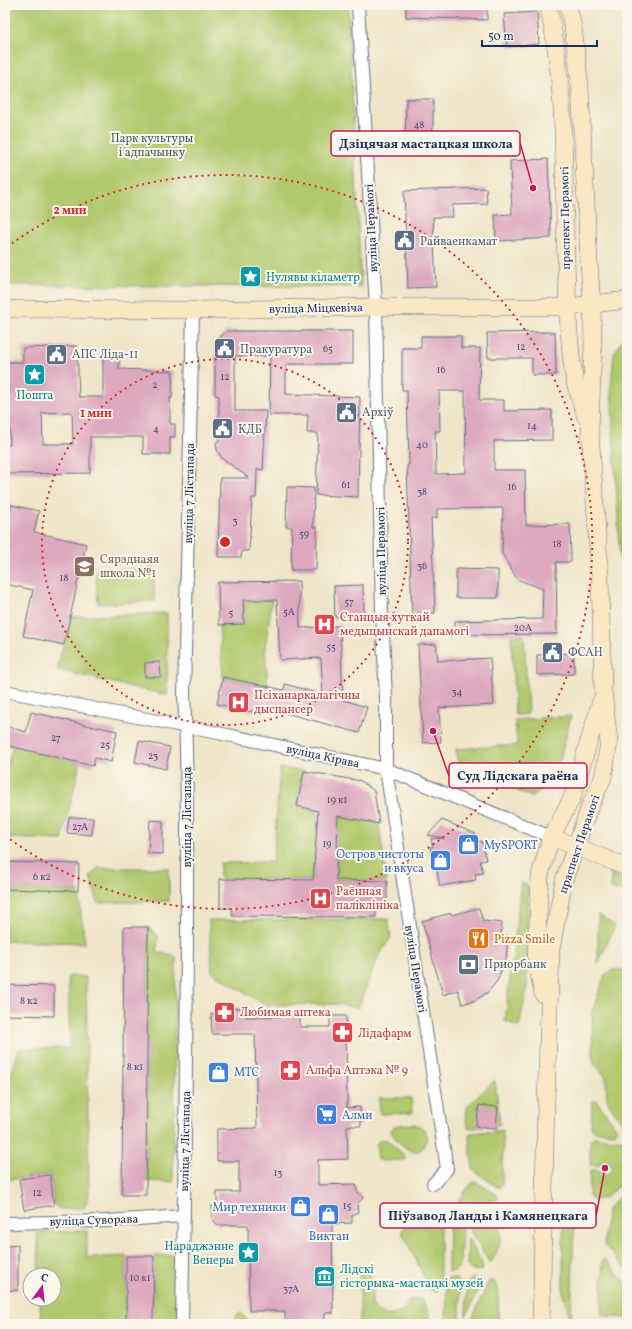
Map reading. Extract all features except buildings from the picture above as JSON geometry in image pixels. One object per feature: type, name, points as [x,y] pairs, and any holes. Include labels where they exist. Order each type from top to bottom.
[{"type":"main road","name":"праспект Перамогі","points":[[548,5],[553,30],[562,112],[570,346],[575,382],[590,430]]},
{"type":"main road","name":"праспект Перамогі","points":[[541,1324],[552,942],[564,880],[590,806],[603,778],[609,742],[603,691],[600,576],[590,430],[593,344],[592,305],[580,86],[573,27],[568,5]]},
{"type":"main road","name":"вуліца Міцкевіча","points":[[5,309],[193,310],[376,307],[568,307],[627,300]]},
{"type":"main road","name":"праспект Перамогі","points":[[549,1023],[536,960],[540,875],[551,837],[572,798],[599,712],[603,691]]},
{"type":"main road","name":"вуліца Кірава","points":[[551,837],[627,866]]},
{"type":"street","name":"вуліца Перамогі","points":[[358,5],[376,307],[382,618],[386,698],[386,769],[447,1169],[433,1184]]},
{"type":"street","name":"вуліца 7 Лістапада","points":[[182,1324],[187,980],[187,757],[184,695],[193,310]]},
{"type":"street","name":"вуліца Кірава","points":[[5,691],[186,726],[386,769],[551,837]]},
{"type":"street","name":"вуліца Суворава","points":[[5,1223],[106,1221],[184,1216]]},
{"type":"green space","name":"Парк культуры і адпачынку","points":[[5,5],[348,5],[361,287],[5,285]]},
{"type":"green space","points":[[627,337],[627,561],[620,561],[611,386],[614,354],[622,340]]},
{"type":"green space","points":[[5,488],[11,505],[6,527],[5,527]]},
{"type":"green space","points":[[153,568],[155,601],[98,604],[96,571]]},
{"type":"green space","points":[[243,600],[272,600],[265,648],[268,687],[223,677],[219,625],[244,624]]},
{"type":"green space","points":[[167,613],[167,695],[57,670],[70,617]]},
{"type":"green space","points":[[524,635],[528,714],[515,715],[511,636]]},
{"type":"green space","points":[[571,716],[555,778],[532,797],[458,767],[456,749],[517,745],[515,720]]},
{"type":"green space","points":[[13,746],[80,763],[62,840],[5,838],[5,775]]},
{"type":"green space","points":[[280,768],[304,771],[297,806],[318,811],[313,880],[220,879],[220,863],[273,862]]},
{"type":"green space","points":[[338,815],[379,824],[387,881],[336,880]]},
{"type":"green space","points":[[98,868],[169,868],[169,901],[98,903],[90,876]]},
{"type":"green space","points":[[611,874],[627,880],[627,894],[611,888]]},
{"type":"green space","points":[[521,883],[528,885],[527,987],[519,1027],[505,1021]]},
{"type":"green space","points":[[5,889],[78,891],[85,943],[5,941]]},
{"type":"green space","points":[[598,914],[615,926],[598,964]]},
{"type":"green space","points":[[388,919],[391,937],[378,957],[358,1008],[336,1004],[265,1005],[212,972],[209,920]]},
{"type":"green space","points":[[148,927],[158,936],[157,952],[176,957],[173,1182],[146,1181]]},
{"type":"green space","points":[[612,970],[627,970],[627,1131],[607,1100],[606,1077],[593,1062],[592,1012],[605,975]]},
{"type":"green space","points":[[68,976],[86,977],[89,1195],[84,1208],[60,1209],[54,1205],[50,1175],[5,1180],[5,1095],[19,1049],[70,1048]]},
{"type":"green space","points":[[495,1080],[500,1124],[473,1128],[468,1127],[466,1120],[467,1107]]},
{"type":"green space","points":[[379,1098],[411,1098],[412,1113],[380,1114]]},
{"type":"green space","points":[[594,1100],[597,1101],[617,1129],[615,1133],[594,1131],[591,1128],[592,1104]]},
{"type":"green space","points":[[415,1124],[424,1129],[427,1140],[422,1149],[418,1151],[409,1150],[393,1136],[390,1130],[398,1125]]},
{"type":"green space","points":[[503,1130],[502,1185],[499,1188],[473,1170],[469,1138],[470,1133]]},
{"type":"green space","points":[[593,1137],[627,1140],[627,1178],[606,1197],[593,1200],[589,1197],[590,1170],[599,1170],[604,1174],[608,1174],[612,1169],[608,1161],[602,1162],[599,1165],[590,1165],[590,1141]]},
{"type":"green space","points":[[382,1140],[387,1140],[405,1156],[405,1159],[382,1161],[378,1159],[376,1144]]},
{"type":"green space","points":[[476,1182],[497,1195],[498,1199],[493,1202],[458,1203],[472,1183]]},
{"type":"green space","points":[[627,1190],[627,1270],[604,1245],[607,1209]]},
{"type":"green space","points":[[497,1220],[501,1230],[500,1242],[496,1253],[491,1262],[489,1262],[470,1230],[470,1226],[474,1221]]},
{"type":"green space","points":[[452,1222],[459,1222],[462,1226],[460,1265],[455,1271],[448,1272],[449,1225]]},
{"type":"green space","points":[[565,1222],[572,1224],[574,1228],[571,1320],[563,1294],[563,1224]]},
{"type":"green space","points":[[440,1223],[440,1283],[437,1291],[434,1292],[431,1290],[402,1230],[406,1226]]},
{"type":"green space","points":[[87,1231],[87,1258],[126,1256],[126,1324],[41,1324],[40,1307],[62,1307],[62,1267],[39,1267],[37,1232]]},
{"type":"green space","points":[[468,1238],[482,1263],[483,1270],[472,1271],[467,1266]]},
{"type":"green space","points":[[181,1255],[180,1324],[153,1324],[154,1256]]},
{"type":"green space","points":[[605,1259],[627,1284],[627,1318],[606,1316],[601,1313],[603,1260]]},
{"type":"green space","points":[[360,1270],[368,1272],[372,1278],[372,1304],[380,1313],[385,1315],[397,1314],[402,1311],[409,1300],[421,1299],[430,1317],[427,1323],[360,1324]]},
{"type":"green space","points":[[447,1278],[455,1278],[460,1283],[460,1324],[448,1324],[446,1322]]},
{"type":"green space","points":[[472,1278],[482,1280],[466,1316],[467,1284]]},
{"type":"green space","points":[[493,1280],[498,1288],[498,1321],[493,1324],[470,1324],[489,1281]]},
{"type":"green space","points":[[238,1314],[242,1314],[250,1324],[235,1324],[235,1318]]},
{"type":"place","name":"Дзіцячая мастацкая школа","points":[[533,188]]},
{"type":"place","name":"Райваенкамат","points":[[405,241]]},
{"type":"place","name":"Нулявы кіламетр","points":[[250,277]]},
{"type":"place","name":"Пракуратура","points":[[224,349]]},
{"type":"place","name":"АПС Ліда-11","points":[[57,354]]},
{"type":"place","name":"Пошта","points":[[35,374]]},
{"type":"place","name":"Архіў","points":[[346,412]]},
{"type":"place","name":"КДБ","points":[[223,429]]},
{"type":"place","name":"Сярэднаяя школа №1","points":[[84,566]]},
{"type":"place","name":"Станцыя хуткай медыцынскай дапамогі","points":[[324,624]]},
{"type":"place","name":"ФСАН","points":[[553,652]]},
{"type":"place","name":"Псіханаркалагічны дыспансер","points":[[239,702]]},
{"type":"place","name":"Суд Лідскага раёна","points":[[433,731]]},
{"type":"place","name":"MySPORT","points":[[469,845]]},
{"type":"place","name":"Остров чистоты и вкуса","points":[[440,861]]},
{"type":"place","name":"Раённая паліклініка","points":[[321,898]]},
{"type":"place","name":"Pizza Smile","points":[[479,939]]},
{"type":"place","name":"Приорбанк","points":[[468,964]]},
{"type":"place","name":"Любимая аптека","points":[[225,1012]]},
{"type":"place","name":"Лідафарм","points":[[343,1033]]},
{"type":"place","name":"Альфа Аптэка № 9","points":[[290,1070]]},
{"type":"place","name":"МТС","points":[[218,1072]]},
{"type":"place","name":"Алми","points":[[327,1115]]},
{"type":"place","name":"Піўзавод Ланды і Камянецкага","points":[[605,1168]]},
{"type":"place","name":"Мир техники","points":[[301,1207]]},
{"type":"place","name":"Виктан","points":[[329,1215]]},
{"type":"place","name":"Нараджэнне Венеры","points":[[249,1253]]},
{"type":"place","name":"Лідскі гісторыка-мастацкі музей","points":[[324,1276]]}]
